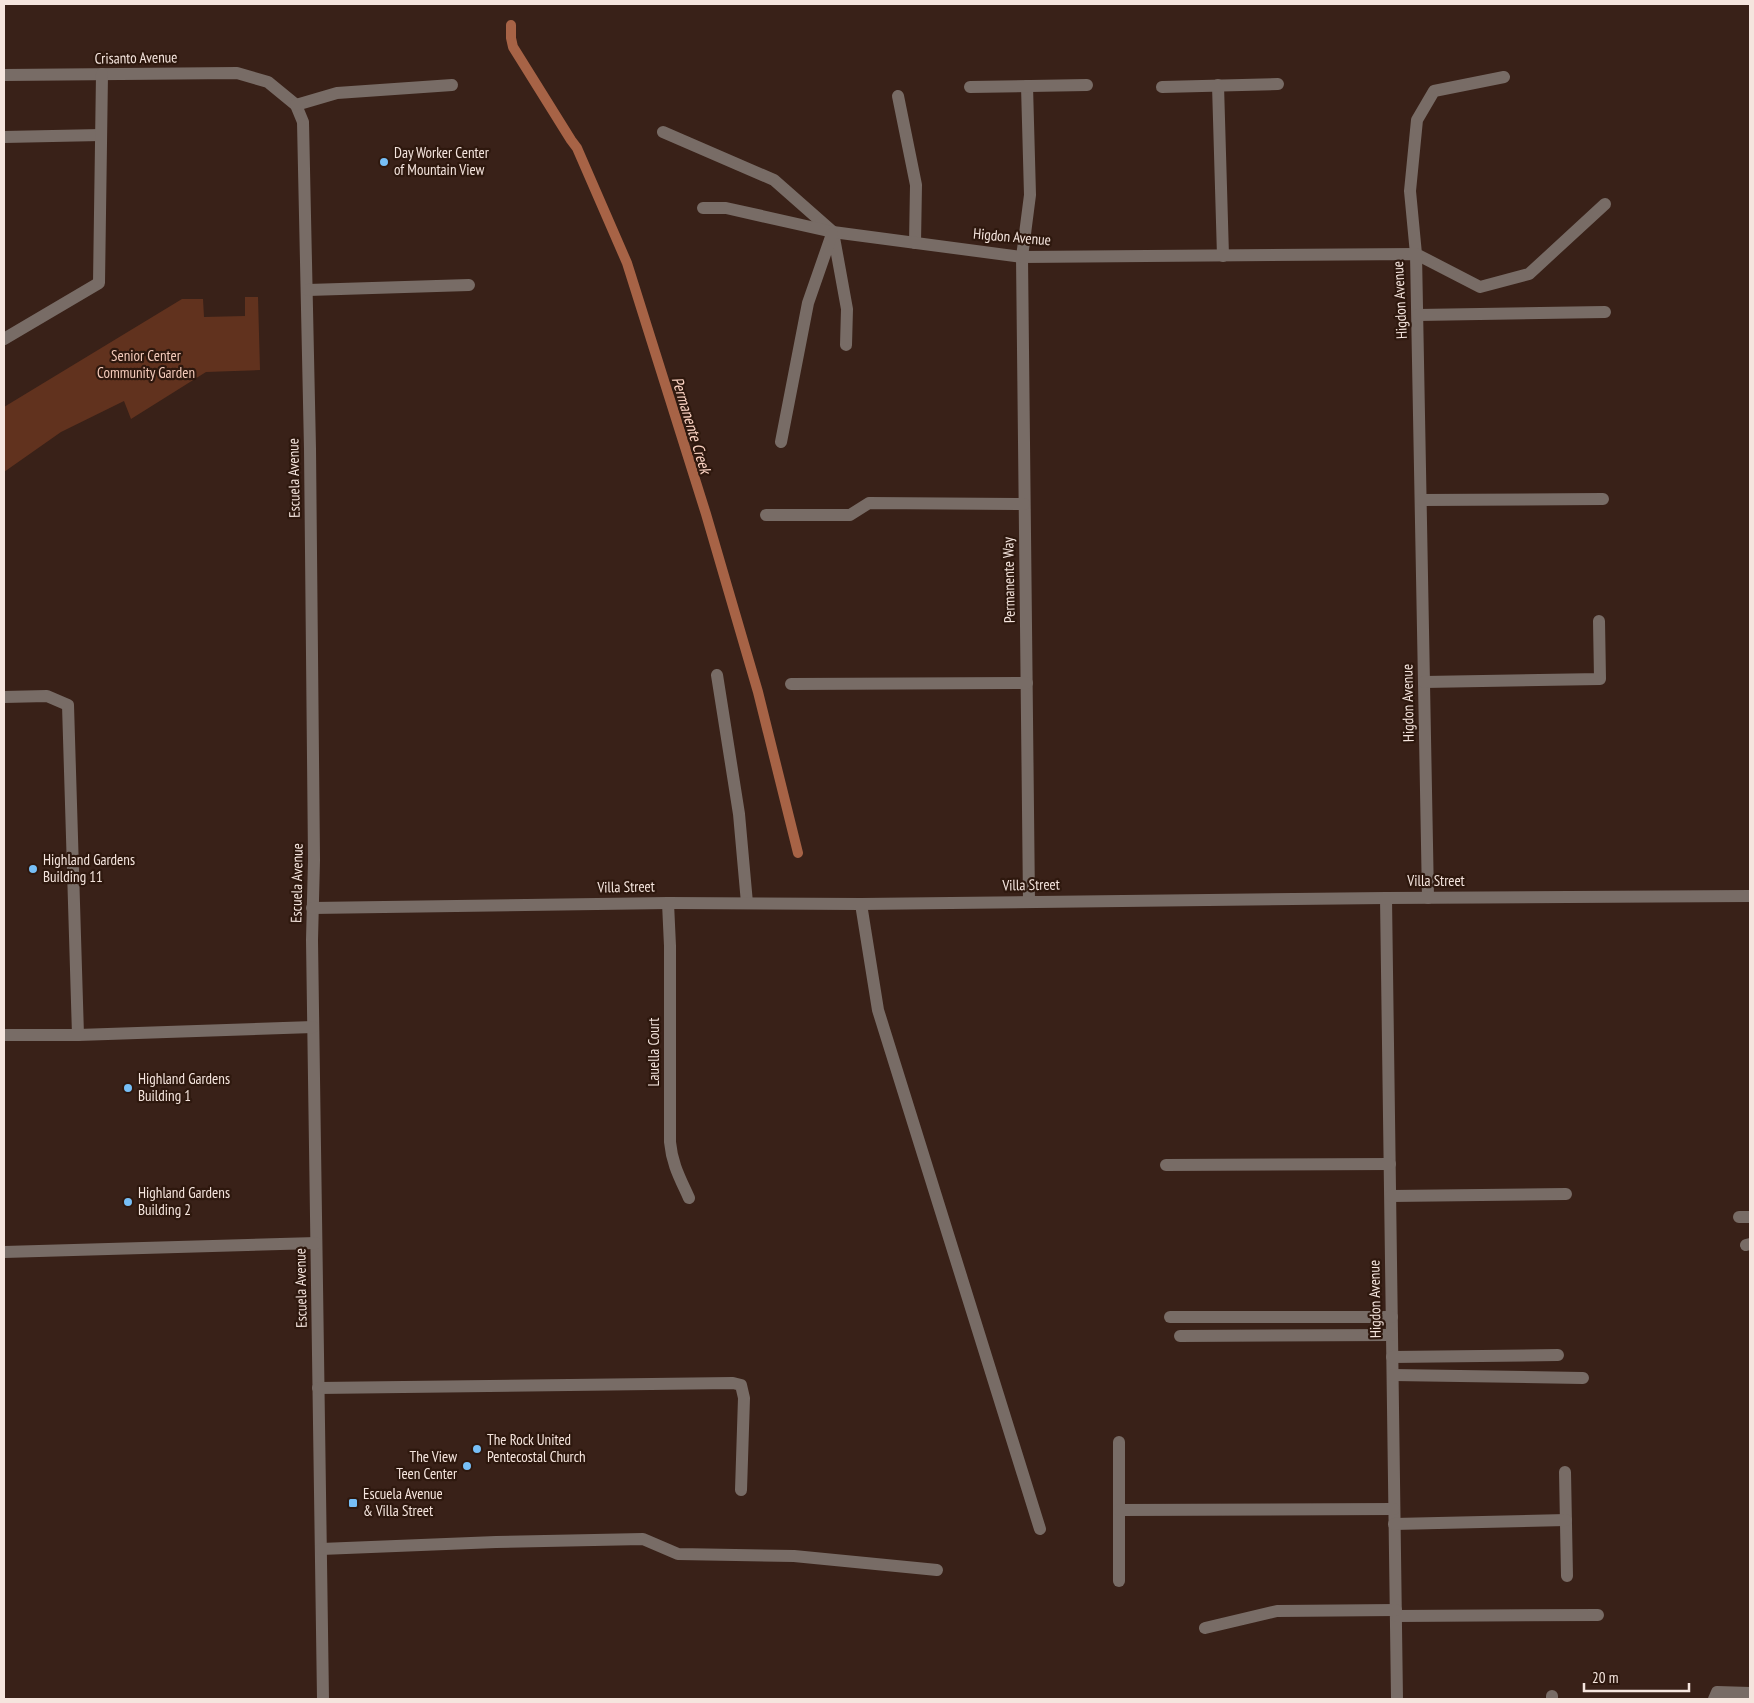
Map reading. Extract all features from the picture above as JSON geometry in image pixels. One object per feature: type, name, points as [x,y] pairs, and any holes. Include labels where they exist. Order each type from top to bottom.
[{"type":"street","name":"Crisanto Avenue","points":[[4,75],[236,73],[268,82],[296,105]]},
{"type":"street","points":[[4,339],[99,283],[102,74]]},
{"type":"street","points":[[1504,76],[1434,91],[1417,120],[1410,191],[1416,254],[1480,287],[1529,274],[1605,204]]},
{"type":"street","points":[[1162,87],[1278,84]]},
{"type":"street","points":[[296,105],[337,93],[452,85]]},
{"type":"street","points":[[970,87],[1087,85]]},
{"type":"street","points":[[1218,85],[1224,256]]},
{"type":"street","name":"Permanente Way","points":[[1028,86],[1030,195],[1022,258],[1029,902]]},
{"type":"street","points":[[898,96],[916,185],[914,243]]},
{"type":"street","name":"Escuela Avenue","points":[[296,105],[303,122],[308,290],[314,860],[312,908],[313,1027],[323,1699]]},
{"type":"street","points":[[663,132],[774,180],[833,232],[847,309],[846,345]]},
{"type":"street","points":[[4,137],[101,135]]},
{"type":"street","name":"Higdon Avenue","points":[[703,208],[726,208],[833,232],[1022,258],[1416,254],[1428,898]]},
{"type":"street","points":[[782,442],[808,303],[833,232]]},
{"type":"street","points":[[308,290],[470,285]]},
{"type":"street","points":[[1418,315],[1605,312]]},
{"type":"street","points":[[1421,500],[1603,499]]},
{"type":"street","points":[[766,515],[850,515],[869,503],[1024,504]]},
{"type":"street","points":[[1424,682],[1600,679],[1599,622]]},
{"type":"street","points":[[717,675],[739,814],[747,903]]},
{"type":"street","points":[[791,684],[1026,684]]},
{"type":"street","points":[[4,697],[47,696],[68,705],[78,1035]]},
{"type":"street","name":"Villa Street","points":[[312,908],[374,909],[668,903],[861,904],[1750,896]]},
{"type":"street","name":"Higdon Avenue","points":[[1386,898],[1397,1699]]},
{"type":"street","name":"Lauella Court","points":[[668,903],[670,946],[670,1142],[674,1164],[689,1198]]},
{"type":"street","points":[[861,904],[878,1010],[1040,1529]]},
{"type":"street","points":[[4,1035],[78,1035],[313,1027]]},
{"type":"street","points":[[1166,1166],[1390,1164]]},
{"type":"street","points":[[1391,1196],[1566,1194]]},
{"type":"street","points":[[4,1252],[316,1243]]},
{"type":"street","points":[[1170,1317],[1392,1317]]},
{"type":"street","points":[[1180,1336],[1392,1335]]},
{"type":"street","points":[[1392,1357],[1558,1355]]},
{"type":"street","points":[[1393,1376],[1583,1378]]},
{"type":"street","points":[[318,1388],[733,1383],[741,1385],[744,1398],[742,1490]]},
{"type":"street","points":[[1119,1442],[1119,1581]]},
{"type":"street","points":[[1565,1472],[1567,1576]]},
{"type":"street","points":[[1119,1510],[1394,1508]]},
{"type":"street","points":[[1394,1524],[1566,1520]]},
{"type":"street","points":[[321,1549],[496,1542],[643,1539],[678,1554],[794,1556],[937,1570]]},
{"type":"street","points":[[1205,1628],[1277,1610],[1598,1615]]},
{"type":"street","points":[[1714,1699],[1717,1692],[1750,1693]]},
{"type":"green space","name":"Senior Center Community Garden","points":[[245,297],[258,297],[260,370],[206,372],[131,419],[124,401],[61,432],[4,472],[4,407],[182,299],[203,299],[204,317],[245,316]]},
{"type":"waterway","name":"Permanente Creek","points":[[511,25],[513,47],[577,148],[627,263],[706,514],[758,692],[798,853]]},
{"type":"place","name":"Day Worker Center of Mountain View","points":[[384,162]]},
{"type":"place","name":"Highland Gardens Building 11","points":[[33,869]]},
{"type":"place","name":"Highland Gardens Building 1","points":[[128,1088]]},
{"type":"place","name":"Highland Gardens Building 2","points":[[128,1202]]},
{"type":"place","name":"The Rock United Pentecostal Church","points":[[477,1449]]},
{"type":"place","name":"The View Teen Center","points":[[467,1466]]},
{"type":"place","name":"Escuela Avenue & Villa Street","points":[[353,1503]]}]
